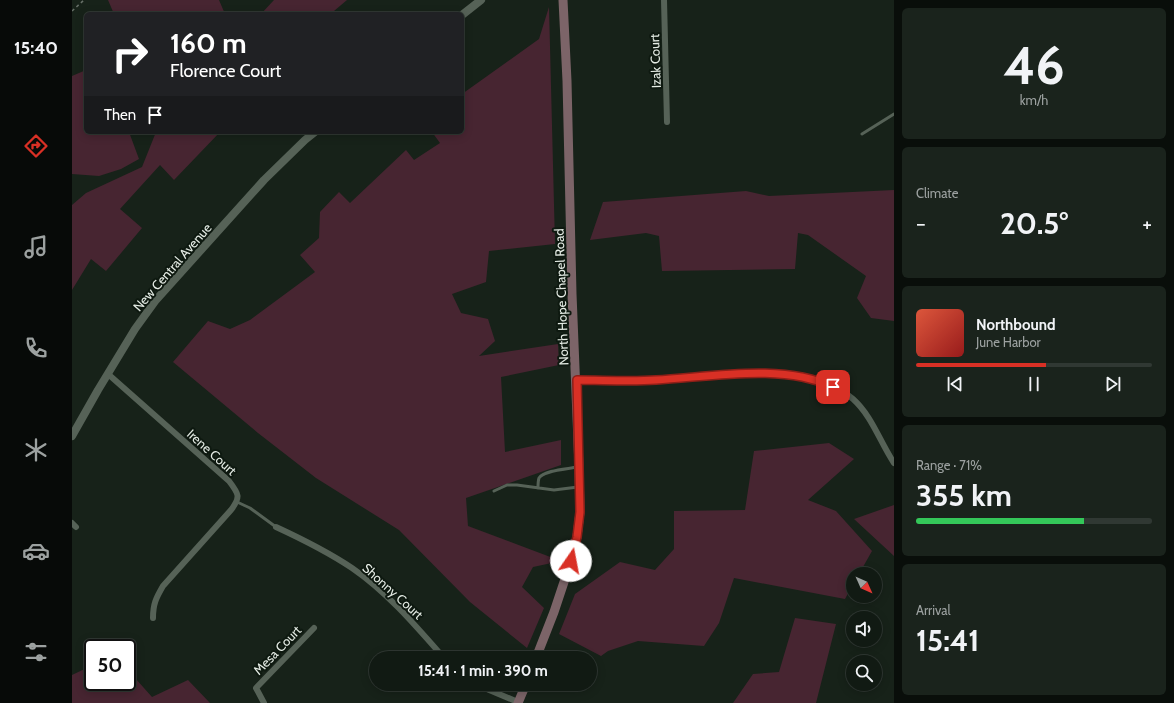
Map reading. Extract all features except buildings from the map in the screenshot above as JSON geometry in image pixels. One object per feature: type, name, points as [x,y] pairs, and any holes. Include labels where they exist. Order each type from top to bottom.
[{"type":"main road","name":"North Hope Chapel Road","points":[[539,651],[554,612],[571,561],[577,537],[580,512],[577,380],[572,294],[567,89],[563,0]]},
{"type":"main road","points":[[518,703],[523,691]]},
{"type":"street","points":[[464,13],[481,0]]},
{"type":"street","name":"Izak Court","points":[[664,0],[667,122]]},
{"type":"street","name":"New Central Avenue","points":[[72,436],[135,329],[156,300],[264,180],[312,134]]},
{"type":"street","points":[[577,380],[654,380],[768,373],[809,378],[842,391],[852,398],[868,415],[885,449],[894,463]]},
{"type":"street","name":"Irene Court","points":[[108,374],[229,481],[237,492],[237,502]]},
{"type":"street","points":[[153,618],[155,599],[163,586],[237,502]]},
{"type":"street","name":"Shonny Court","points":[[276,527],[297,536],[352,568],[386,596],[438,651]]},
{"type":"street","name":"Mesa Court","points":[[264,703],[256,688],[314,628]]},
{"type":"street","points":[[490,691],[518,703]]},
{"type":"lane","points":[[862,134],[894,114]]},
{"type":"lane","points":[[538,488],[538,481],[545,473],[579,467]]},
{"type":"lane","points":[[494,491],[507,486],[517,485],[554,490],[580,487]]},
{"type":"lane","points":[[237,502],[250,508],[276,527]]},
{"type":"path","points":[[72,11],[84,0]]},
{"type":"shaded area","points":[[108,0],[219,0],[224,12],[113,12]]},
{"type":"shaded area","points":[[274,0],[347,0],[334,11],[330,12],[263,12]]},
{"type":"shaded area","points":[[549,7],[555,244],[489,251],[486,282],[452,294],[461,313],[488,319],[495,341],[479,356],[558,344],[559,365],[501,377],[505,452],[561,440],[561,465],[466,498],[468,526],[561,561],[533,567],[522,587],[544,608],[527,648],[470,602],[399,530],[316,478],[258,433],[173,362],[208,321],[230,329],[250,320],[315,272],[300,255],[319,238],[320,212],[339,192],[350,203],[406,150],[414,160],[440,143],[433,134],[464,134],[464,93],[539,39]]},
{"type":"shaded area","points":[[84,71],[84,134],[130,134],[139,159],[121,169],[99,176],[72,174],[72,76]]},
{"type":"shaded area","points":[[155,134],[218,134],[174,180],[160,165],[120,209],[142,228],[106,271],[91,259],[72,290],[72,205],[86,193],[142,167]]},
{"type":"shaded area","points":[[894,190],[894,321],[871,318],[857,298],[866,276],[808,235],[798,233],[795,269],[662,271],[659,236],[646,233],[590,240],[603,202],[746,191],[769,196]]},
{"type":"shaded area","points":[[829,443],[854,459],[808,500],[836,511],[872,551],[863,567],[846,567],[845,599],[734,578],[719,623],[704,646],[638,641],[608,651],[601,656],[597,654],[597,651],[591,651],[559,634],[575,594],[620,562],[655,570],[674,549],[674,511],[745,510],[754,451]]},
{"type":"shaded area","points":[[894,505],[894,556],[854,519]]},
{"type":"shaded area","points":[[795,618],[836,624],[816,703],[733,703],[753,674],[779,672]]},
{"type":"shaded area","points":[[84,669],[84,691],[136,691],[136,679],[152,697],[188,680],[210,703],[72,703],[72,675]]},
{"type":"route","points":[[571,561],[577,537],[580,512],[577,380],[654,380],[768,373],[809,378],[833,387]]}]
